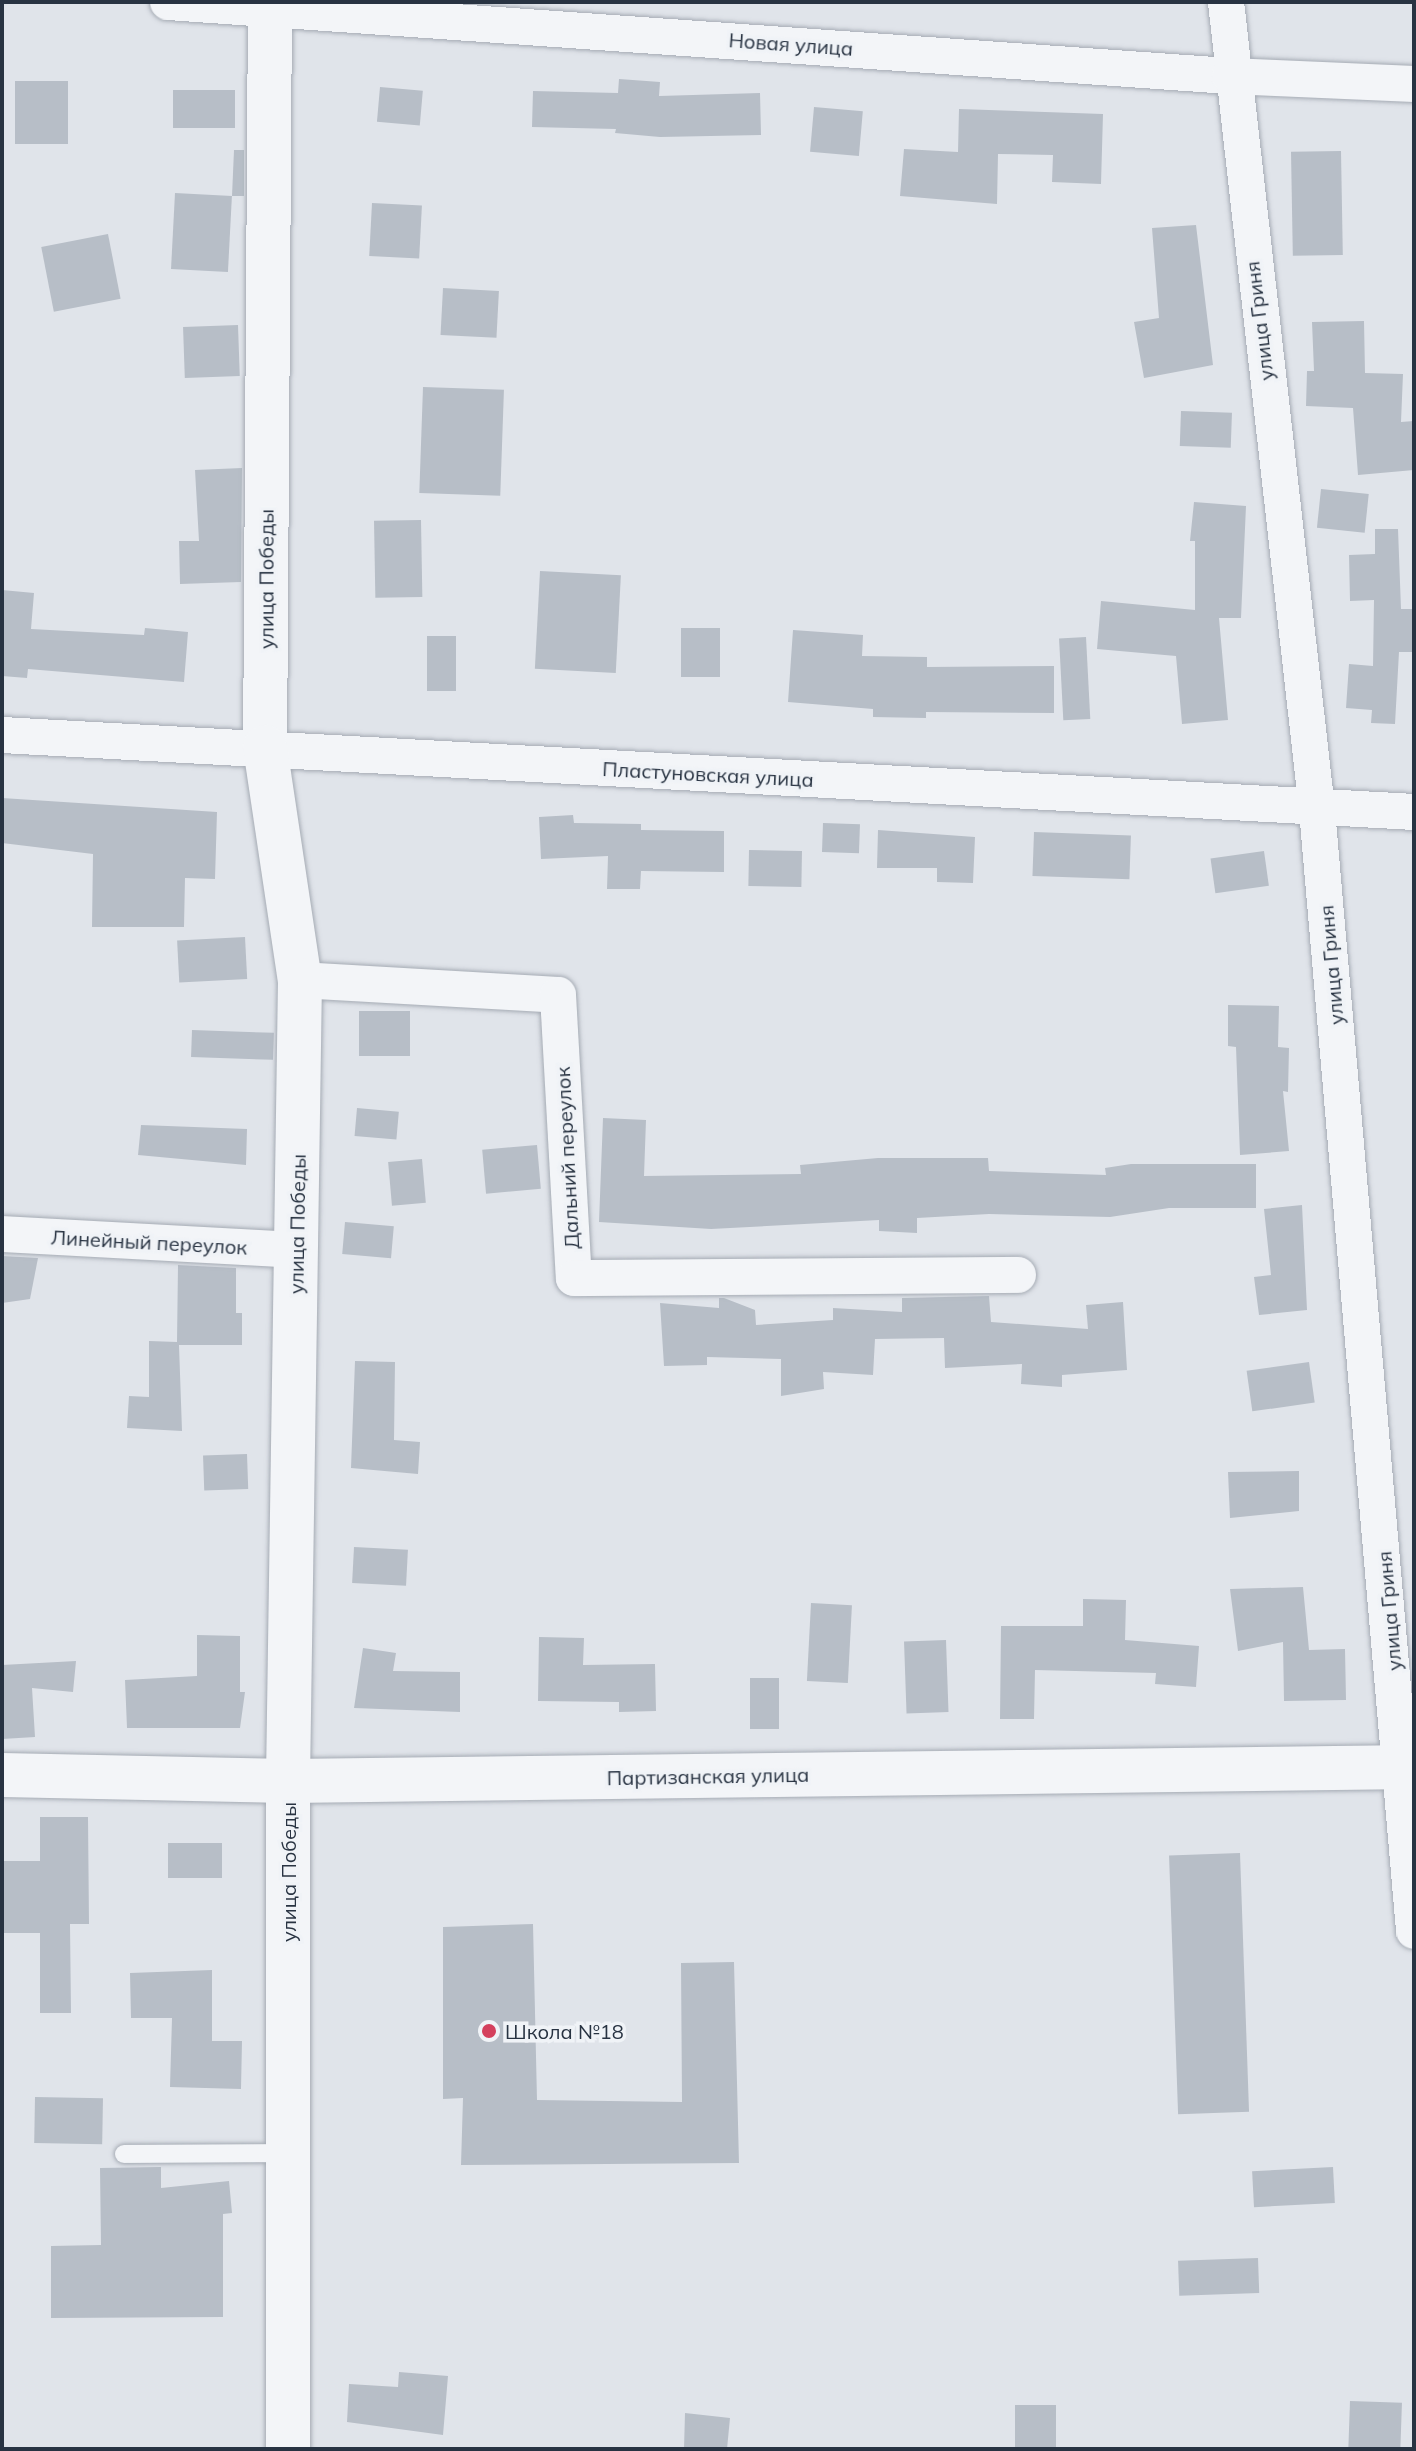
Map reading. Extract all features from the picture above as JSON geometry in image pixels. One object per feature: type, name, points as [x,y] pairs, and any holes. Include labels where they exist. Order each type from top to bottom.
[{"type":"street","name":"Новая улица","points":[[168,2],[270,4],[1230,76],[1414,84]]},
{"type":"street","name":"улица Гриня","points":[[1226,2],[1230,76],[1317,810],[1409,1767],[1414,1931]]},
{"type":"street","name":"улица Победы","points":[[270,4],[265,747],[300,980],[288,1781],[288,2449]]},
{"type":"street","name":"Пластуновская улица","points":[[2,735],[265,747],[1317,810],[1414,812]]},
{"type":"street","name":"Дальний переулок","points":[[300,980],[558,995],[574,1278],[1018,1275]]},
{"type":"street","name":"Линейный переулок","points":[[2,1234],[296,1250]]},
{"type":"street","name":"Партизанская улица","points":[[2,1775],[288,1781],[1409,1767]]},
{"type":"lane","points":[[124,2154],[288,2153]]},
{"type":"building","points":[[619,79],[660,82],[659,96],[760,93],[761,135],[660,137],[615,133],[616,129],[532,127],[533,91],[618,93]]},
{"type":"building","points":[[15,81],[68,81],[68,144],[15,144]]},
{"type":"building","points":[[380,87],[423,91],[420,126],[377,122]]},
{"type":"building","points":[[173,90],[235,90],[235,128],[173,128]]},
{"type":"building","points":[[814,107],[863,111],[859,156],[810,152]]},
{"type":"building","points":[[959,109],[1103,114],[1101,184],[1052,182],[1053,155],[998,154],[997,204],[900,196],[904,149],[958,152]]},
{"type":"building","points":[[234,150],[244,150],[244,196],[232,196]]},
{"type":"building","points":[[1341,151],[1343,255],[1293,256],[1291,152]]},
{"type":"building","points":[[175,193],[232,196],[228,272],[171,269]]},
{"type":"building","points":[[372,203],[422,206],[419,259],[369,256]]},
{"type":"building","points":[[1196,225],[1213,365],[1144,378],[1134,322],[1159,318],[1152,228]]},
{"type":"building","points":[[108,234],[121,299],[54,312],[41,247]]},
{"type":"building","points":[[443,288],[499,291],[496,338],[441,335]]},
{"type":"building","points":[[1364,321],[1365,373],[1403,374],[1401,422],[1414,421],[1414,470],[1358,475],[1353,408],[1306,406],[1307,371],[1314,371],[1312,322]]},
{"type":"building","points":[[238,325],[240,376],[185,378],[183,327]]},
{"type":"building","points":[[423,387],[504,390],[500,496],[419,493]]},
{"type":"building","points":[[1181,411],[1232,413],[1231,448],[1180,446]]},
{"type":"building","points":[[242,468],[241,582],[180,584],[179,541],[199,541],[195,470]]},
{"type":"building","points":[[1321,489],[1369,494],[1365,533],[1317,528]]},
{"type":"building","points":[[1194,502],[1246,506],[1241,618],[1219,618],[1228,720],[1182,724],[1176,656],[1097,649],[1101,601],[1195,610],[1195,541],[1190,541]]},
{"type":"building","points":[[421,520],[422,597],[375,598],[374,521]]},
{"type":"building","points":[[1375,529],[1398,529],[1401,609],[1414,609],[1414,652],[1399,652],[1395,724],[1371,723],[1372,710],[1346,708],[1349,664],[1373,666],[1374,600],[1350,601],[1349,555],[1375,554]]},
{"type":"building","points":[[540,571],[621,575],[616,673],[535,669]]},
{"type":"building","points":[[2,590],[34,593],[31,629],[144,635],[145,628],[188,632],[184,682],[28,669],[27,678],[2,676]]},
{"type":"building","points":[[681,628],[720,628],[720,677],[681,677]]},
{"type":"building","points":[[793,630],[863,635],[862,656],[927,657],[927,667],[1054,666],[1054,713],[926,712],[926,718],[873,717],[873,709],[788,702]]},
{"type":"building","points":[[427,636],[456,636],[456,691],[427,691]]},
{"type":"building","points":[[1086,637],[1090,719],[1063,720],[1059,638]]},
{"type":"building","points":[[2,798],[217,812],[215,879],[185,878],[184,927],[92,927],[93,854],[2,843]]},
{"type":"building","points":[[573,815],[574,823],[641,824],[641,830],[724,831],[724,872],[641,871],[640,889],[607,889],[608,856],[541,859],[539,817]]},
{"type":"building","points":[[823,823],[860,824],[859,853],[822,852]]},
{"type":"building","points":[[878,830],[975,837],[973,883],[937,882],[937,868],[877,868]]},
{"type":"building","points":[[1034,832],[1131,835],[1129,879],[1032,876]]},
{"type":"building","points":[[749,850],[802,851],[801,887],[748,886]]},
{"type":"building","points":[[1264,851],[1269,886],[1215,893],[1211,859]]},
{"type":"building","points":[[245,937],[247,979],[179,983],[177,941]]},
{"type":"building","points":[[1228,1005],[1279,1006],[1278,1047],[1289,1048],[1288,1092],[1283,1091],[1289,1151],[1240,1155],[1236,1047],[1228,1046]]},
{"type":"building","points":[[359,1011],[410,1011],[410,1056],[359,1056]]},
{"type":"building","points":[[192,1030],[274,1033],[273,1060],[191,1057]]},
{"type":"building","points":[[357,1108],[399,1112],[396,1140],[355,1136]]},
{"type":"building","points":[[603,1118],[646,1120],[644,1176],[801,1174],[800,1165],[878,1158],[988,1158],[989,1171],[1106,1175],[1105,1168],[1131,1164],[1256,1164],[1256,1208],[1169,1208],[1110,1217],[989,1214],[917,1218],[917,1233],[879,1231],[879,1220],[711,1229],[599,1222]]},
{"type":"building","points":[[141,1125],[247,1129],[246,1165],[138,1155]]},
{"type":"building","points":[[537,1145],[541,1189],[486,1194],[482,1150]]},
{"type":"building","points":[[422,1159],[426,1203],[392,1206],[388,1162]]},
{"type":"building","points":[[1302,1205],[1307,1310],[1259,1315],[1254,1277],[1271,1275],[1264,1209]]},
{"type":"building","points":[[345,1222],[394,1226],[391,1258],[342,1254]]},
{"type":"building","points":[[2,1256],[38,1258],[30,1299],[2,1303]]},
{"type":"building","points":[[178,1265],[236,1268],[236,1313],[242,1313],[242,1345],[179,1345],[182,1431],[127,1428],[129,1396],[149,1397],[149,1341],[177,1342]]},
{"type":"building","points":[[989,1296],[991,1322],[1088,1329],[1086,1305],[1123,1302],[1127,1370],[1062,1375],[1062,1387],[1021,1384],[1022,1364],[945,1368],[944,1338],[875,1339],[873,1375],[823,1372],[824,1389],[781,1396],[781,1359],[707,1357],[707,1365],[664,1366],[660,1303],[719,1308],[719,1298],[724,1298],[755,1310],[756,1325],[833,1320],[833,1308],[902,1312],[902,1298]]},
{"type":"building","points":[[355,1361],[395,1362],[394,1440],[420,1442],[418,1474],[351,1468]]},
{"type":"building","points":[[1309,1362],[1315,1403],[1252,1411],[1247,1371]]},
{"type":"building","points":[[247,1454],[248,1489],[204,1491],[203,1456]]},
{"type":"building","points":[[1299,1471],[1299,1511],[1230,1518],[1228,1472]]},
{"type":"building","points":[[354,1547],[408,1550],[406,1586],[352,1583]]},
{"type":"building","points":[[1303,1587],[1309,1650],[1345,1649],[1346,1700],[1284,1701],[1283,1642],[1238,1651],[1230,1589]]},
{"type":"building","points":[[1083,1599],[1126,1600],[1125,1640],[1199,1646],[1196,1687],[1155,1684],[1156,1673],[1035,1670],[1034,1719],[1000,1719],[1001,1626],[1083,1626]]},
{"type":"building","points":[[811,1603],[852,1605],[848,1683],[807,1681]]},
{"type":"building","points":[[197,1635],[240,1636],[240,1692],[245,1692],[240,1728],[127,1728],[125,1680],[197,1676]]},
{"type":"building","points":[[539,1637],[584,1638],[583,1665],[655,1664],[656,1711],[619,1712],[619,1702],[538,1701]]},
{"type":"building","points":[[946,1640],[949,1712],[907,1713],[904,1641]]},
{"type":"building","points":[[363,1648],[396,1653],[393,1671],[460,1672],[460,1712],[354,1708]]},
{"type":"building","points":[[76,1661],[73,1692],[32,1688],[35,1737],[2,1739],[2,1665]]},
{"type":"building","points":[[750,1678],[779,1678],[779,1729],[750,1729]]},
{"type":"building","points":[[40,1817],[88,1817],[89,1924],[70,1924],[71,2013],[40,2013],[40,1933],[2,1933],[2,1861],[40,1861]]},
{"type":"building","points":[[168,1843],[222,1843],[222,1878],[168,1878]]},
{"type":"building","points":[[1240,1853],[1249,2112],[1178,2114],[1169,1855]]},
{"type":"building","name":"Школа №18","points":[[533,1924],[537,2100],[682,2102],[681,1963],[734,1962],[739,2163],[461,2165],[463,2098],[443,2099],[443,1927]]},
{"type":"building","points":[[212,1970],[212,2041],[242,2041],[241,2089],[170,2087],[172,2018],[131,2018],[130,1973]]},
{"type":"building","points":[[35,2097],[103,2098],[102,2144],[34,2143]]},
{"type":"building","points":[[161,2167],[161,2188],[229,2181],[232,2213],[223,2214],[223,2317],[51,2318],[51,2246],[101,2245],[100,2168]]},
{"type":"building","points":[[1333,2167],[1335,2203],[1254,2207],[1252,2171]]},
{"type":"building","points":[[1258,2258],[1259,2293],[1179,2296],[1178,2261]]},
{"type":"building","points":[[399,2372],[448,2376],[443,2435],[347,2422],[349,2384],[398,2387]]},
{"type":"building","points":[[1350,2401],[1402,2403],[1400,2449],[1348,2449]]},
{"type":"building","points":[[1015,2405],[1056,2405],[1056,2449],[1015,2449]]},
{"type":"building","points":[[685,2413],[730,2418],[727,2449],[684,2449]]},
{"type":"place","name":"Школа №18","points":[[489,2031]]}]
